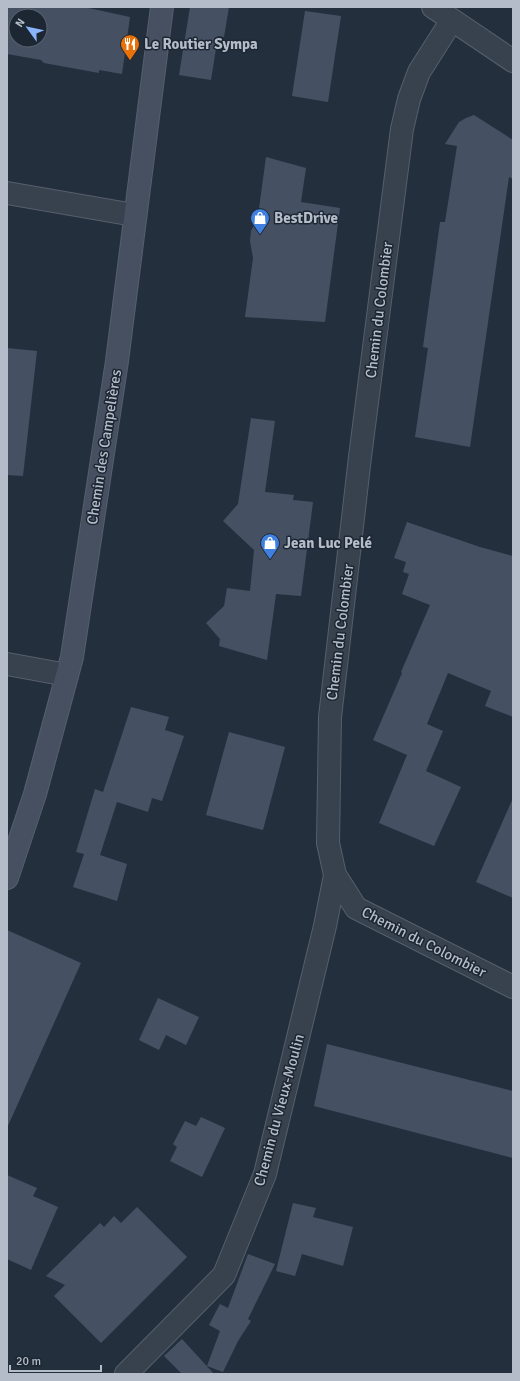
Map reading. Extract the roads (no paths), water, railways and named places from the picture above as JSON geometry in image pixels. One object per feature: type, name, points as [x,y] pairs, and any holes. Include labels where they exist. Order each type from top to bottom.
[{"type":"main road","name":"Chemin des Campelières","points":[[7,878],[34,794],[72,657],[117,361],[134,215],[162,7]]},
{"type":"street","points":[[434,7],[513,61]]},
{"type":"street","name":"Chemin du Colombier","points":[[452,20],[419,72],[402,129],[360,457],[330,717],[328,843],[335,875],[356,908],[513,987]]},
{"type":"street","points":[[7,192],[134,215]]},
{"type":"street","points":[[7,664],[67,674]]},
{"type":"street","name":"Chemin du Vieux-Moulin","points":[[126,1374],[224,1275],[265,1174],[325,926],[335,875]]},
{"type":"place","name":"Le Routier Sympa","points":[[130,61]]},
{"type":"place","name":"BestDrive","points":[[260,235]]},
{"type":"place","name":"Jean Luc Pelé","points":[[270,560]]}]
